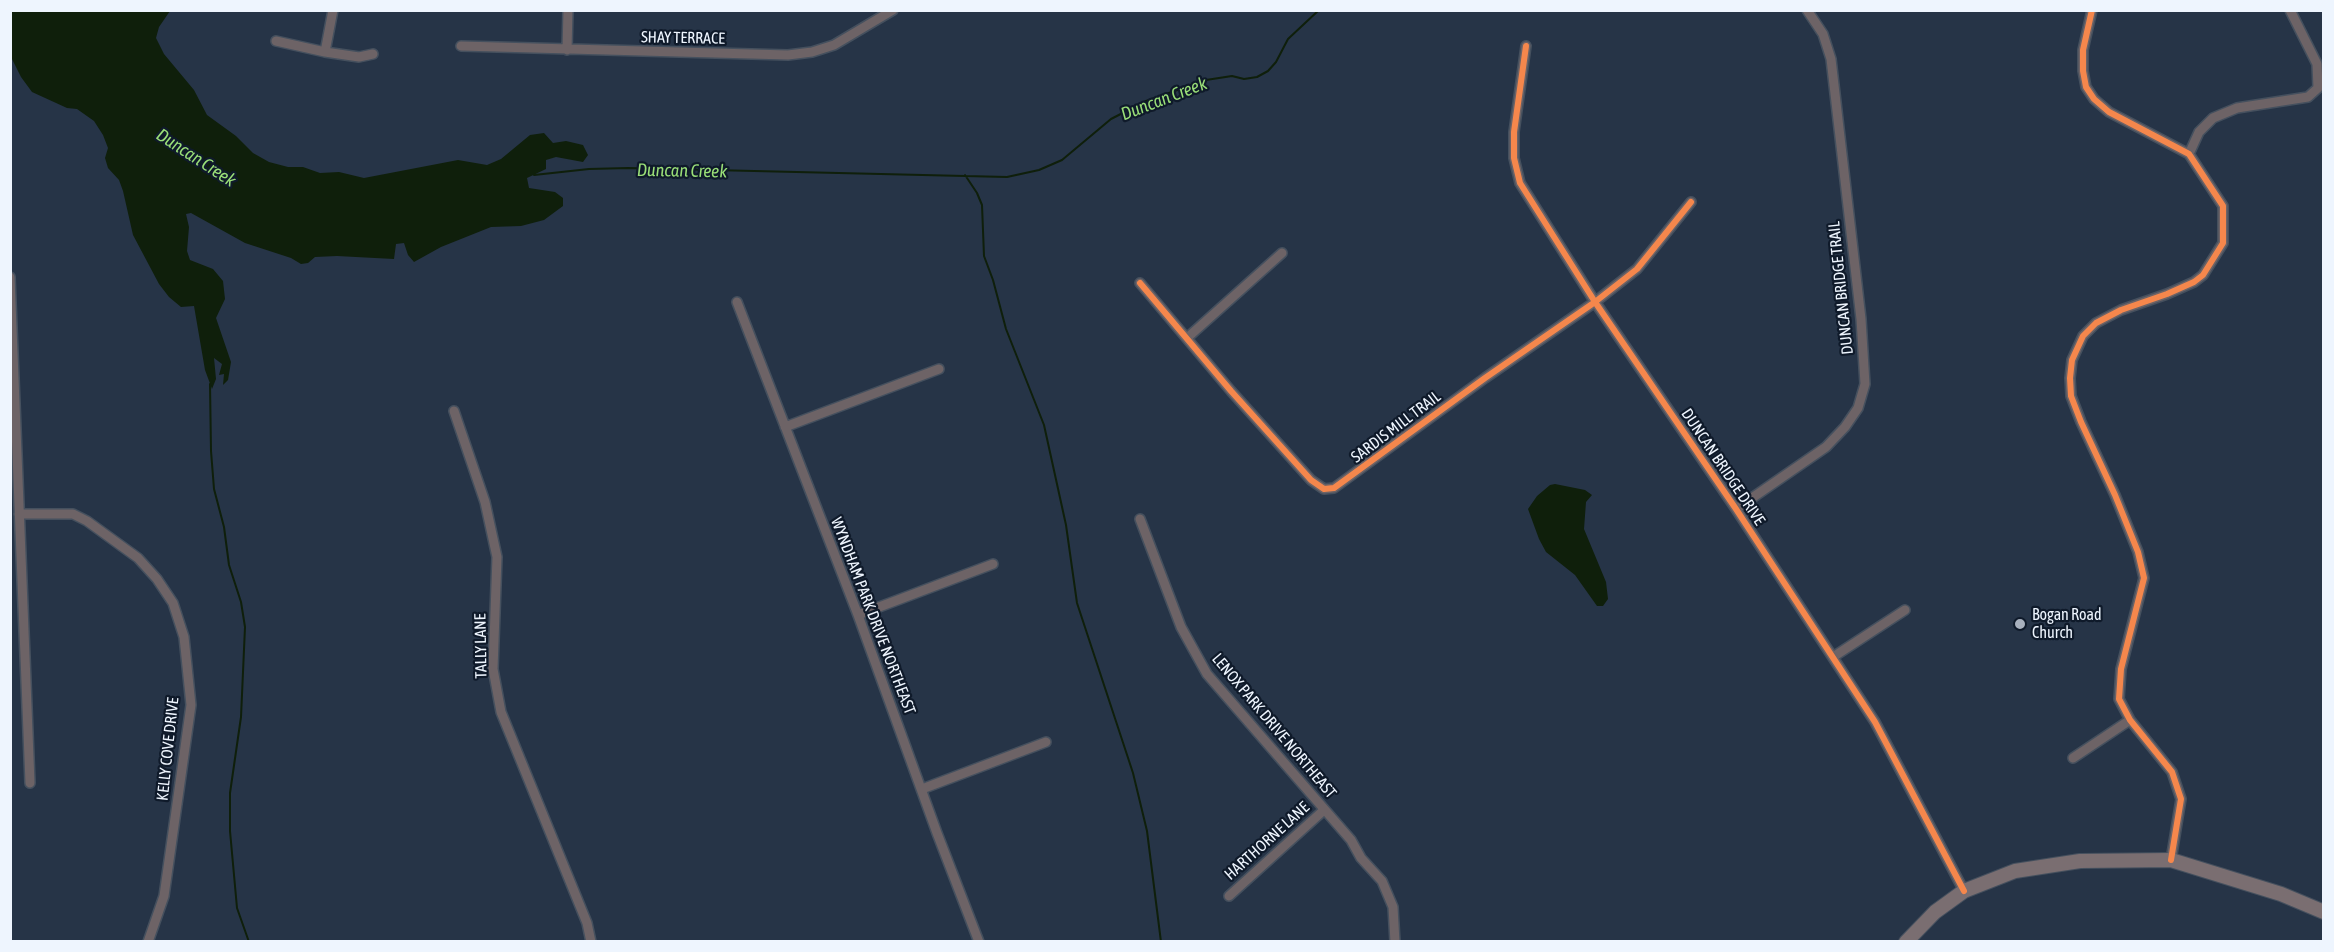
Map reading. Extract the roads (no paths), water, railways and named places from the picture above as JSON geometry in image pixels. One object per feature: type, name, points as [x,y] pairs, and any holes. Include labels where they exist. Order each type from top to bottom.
[{"type":"street","points":[[325,52],[333,10]]},
{"type":"street","points":[[567,50],[568,10]]},
{"type":"street","name":"SHAY TERRACE","points":[[461,46],[788,56],[834,45],[893,10]]},
{"type":"street","name":"DUNCAN BRIDGE TRAIL","points":[[1736,509],[1826,447],[1845,427],[1858,408],[1865,384],[1861,320],[1831,59],[1823,34],[1807,10]]},
{"type":"street","points":[[2092,10],[2083,50],[2083,71],[2086,87],[2094,99],[2109,112],[2189,154],[2223,206],[2223,243],[2203,275],[2194,282],[2121,310],[2096,323],[2083,336],[2072,360],[2070,378],[2071,396],[2138,552],[2144,578],[2121,669],[2120,699],[2130,720],[2172,772],[2181,799],[2171,860]]},
{"type":"street","points":[[2189,154],[2199,132],[2213,118],[2237,108],[2308,97],[2318,88],[2317,64],[2290,10]]},
{"type":"street","points":[[276,41],[359,57],[373,54]]},
{"type":"street","name":"DUNCAN BRIDGE DRIVE","points":[[1526,46],[1514,132],[1514,158],[1520,183],[1595,302],[1736,509],[1875,722],[1964,891]]},
{"type":"street","name":"SARDIS MILL TRAIL","points":[[1140,283],[1231,391],[1311,480],[1324,489],[1335,488],[1485,378],[1595,302],[1637,269],[1691,202]]},
{"type":"street","points":[[1187,338],[1282,253]]},
{"type":"street","points":[[10,277],[30,783]]},
{"type":"street","name":"WYNDHAM PARK DRIVE NORTHEAST","points":[[737,302],[858,615],[979,942]]},
{"type":"street","points":[[785,427],[939,369]]},
{"type":"street","name":"TALLY LANE","points":[[454,411],[485,502],[497,557],[493,669],[501,712],[587,923],[591,942]]},
{"type":"street","name":"KELLY COVE DRIVE","points":[[20,514],[73,514],[87,521],[138,558],[157,579],[173,603],[184,637],[191,705],[164,896],[148,942]]},
{"type":"street","name":"LENOX PARK DRIVE NORTHEAST","points":[[1140,519],[1181,627],[1207,674],[1280,756],[1351,840],[1361,858],[1382,881],[1393,907],[1395,942]]},
{"type":"street","points":[[858,615],[993,564]]},
{"type":"street","points":[[1833,657],[1905,610]]},
{"type":"street","points":[[2073,758],[2130,720]]},
{"type":"street","points":[[922,789],[1046,742]]},
{"type":"street","name":"HARTHORNE LANE","points":[[1229,896],[1324,810]]},
{"type":"street","points":[[1906,942],[1935,912],[1964,891],[2015,871],[2080,861],[2171,860],[2281,894],[2324,912]]},
{"type":"water","points":[[10,11],[170,11],[159,27],[156,38],[164,54],[194,90],[207,115],[236,136],[253,153],[269,162],[288,167],[303,167],[320,173],[339,172],[364,178],[458,160],[487,165],[501,159],[530,135],[544,133],[553,143],[566,141],[583,145],[588,155],[583,162],[556,157],[546,160],[546,169],[527,178],[529,188],[555,192],[563,198],[563,206],[544,220],[521,226],[491,227],[441,247],[414,262],[408,255],[404,243],[396,244],[394,259],[315,257],[308,263],[301,264],[291,258],[245,243],[191,213],[186,214],[189,227],[187,251],[190,260],[213,269],[223,281],[225,299],[216,318],[231,362],[228,380],[223,385],[224,374],[219,375],[222,364],[214,358],[216,379],[212,389],[205,370],[194,306],[181,307],[159,284],[133,235],[119,180],[108,168],[105,158],[108,148],[103,135],[94,121],[77,109],[67,108],[32,92],[12,59]]},
{"type":"water","points":[[1550,485],[1585,490],[1592,495],[1586,502],[1584,529],[1606,582],[1608,599],[1603,606],[1597,606],[1575,575],[1546,552],[1539,539],[1528,509],[1537,496]]},
{"type":"waterway","name":"Duncan Creek","points":[[534,175],[589,169],[628,168],[1007,177],[1039,170],[1062,160],[1111,119],[1146,101],[1206,80],[1232,76],[1244,79],[1257,77],[1268,71],[1276,62],[1288,39],[1319,10]]},
{"type":"waterway","points":[[965,175],[982,205],[984,256],[1006,329],[1044,425],[1066,525],[1077,603],[1133,773],[1147,831],[1161,942]]},
{"type":"waterway","points":[[210,384],[214,489],[224,527],[229,565],[241,602],[245,627],[241,717],[230,793],[230,831],[237,908],[249,942]]},
{"type":"place","name":"Bogan Road Church","points":[[2020,624]]}]
